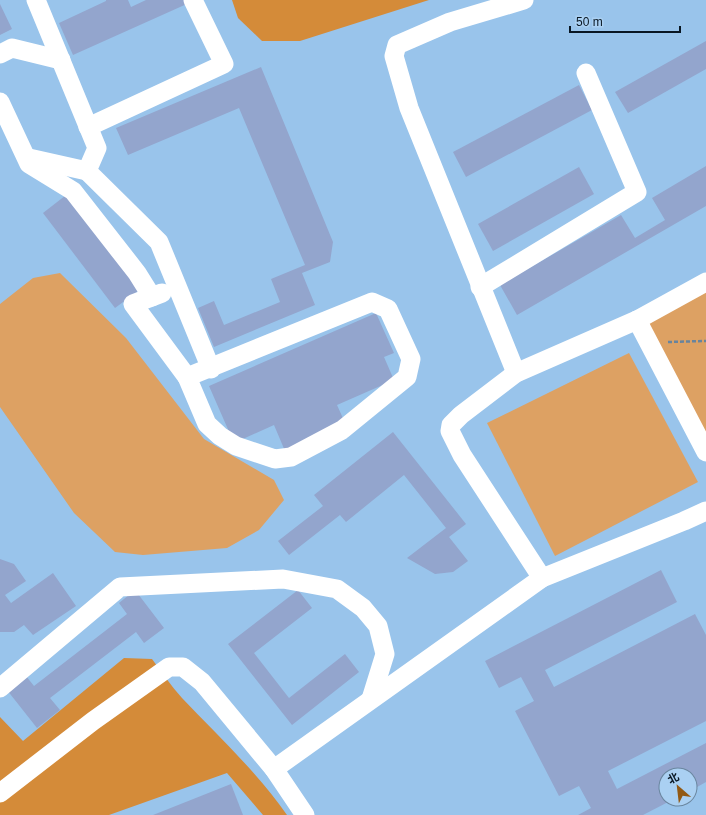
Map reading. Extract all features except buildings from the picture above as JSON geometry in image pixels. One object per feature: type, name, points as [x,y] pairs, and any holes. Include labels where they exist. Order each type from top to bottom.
[{"type":"lane","points":[[36,0],[97,148],[87,171]]},
{"type":"lane","points":[[88,127],[224,64],[193,0]]},
{"type":"lane","points":[[516,373],[409,108],[394,56],[397,45],[450,22],[524,0]]},
{"type":"lane","points":[[0,54],[12,48],[61,60]]},
{"type":"lane","points":[[480,287],[636,192],[586,73]]},
{"type":"lane","points":[[0,102],[29,164],[73,191],[136,273],[152,297]]},
{"type":"lane","points":[[26,157],[87,171],[159,242],[210,369]]},
{"type":"lane","points":[[542,578],[462,455],[450,431],[451,425],[460,415],[516,373],[637,320],[706,282]]},
{"type":"lane","points":[[177,288],[133,304],[187,377],[207,424],[220,436],[236,446],[275,459],[291,457],[342,430],[407,377],[412,359],[388,309],[372,302],[210,369],[187,377]]},
{"type":"lane","points":[[637,320],[706,452]]},
{"type":"lane","points":[[274,769],[542,578],[684,521],[706,510]]},
{"type":"lane","points":[[0,688],[120,587],[283,579],[337,589],[363,608],[378,626],[385,654],[371,699]]},
{"type":"lane","points":[[0,793],[93,721],[169,667],[183,667],[202,682],[274,769],[305,815]]},
{"type":"path","points":[[649,343],[706,341]]},
{"type":"shaded area","points":[[0,0],[706,0],[706,815],[0,815]]},
{"type":"shaded area","points":[[232,0],[429,0],[300,41],[262,41],[238,18]]},
{"type":"shaded area","points":[[60,273],[126,338],[204,439],[274,480],[284,500],[259,530],[227,548],[143,555],[115,552],[74,513],[0,407],[0,304],[33,278]]},
{"type":"shaded area","points":[[706,283],[706,456],[637,320]]},
{"type":"shaded area","points":[[629,353],[698,482],[555,556],[487,423]]},
{"type":"shaded area","points":[[124,658],[152,659],[170,684],[250,769],[287,815],[263,815],[227,773],[109,815],[0,815],[0,717],[23,741]]}]
